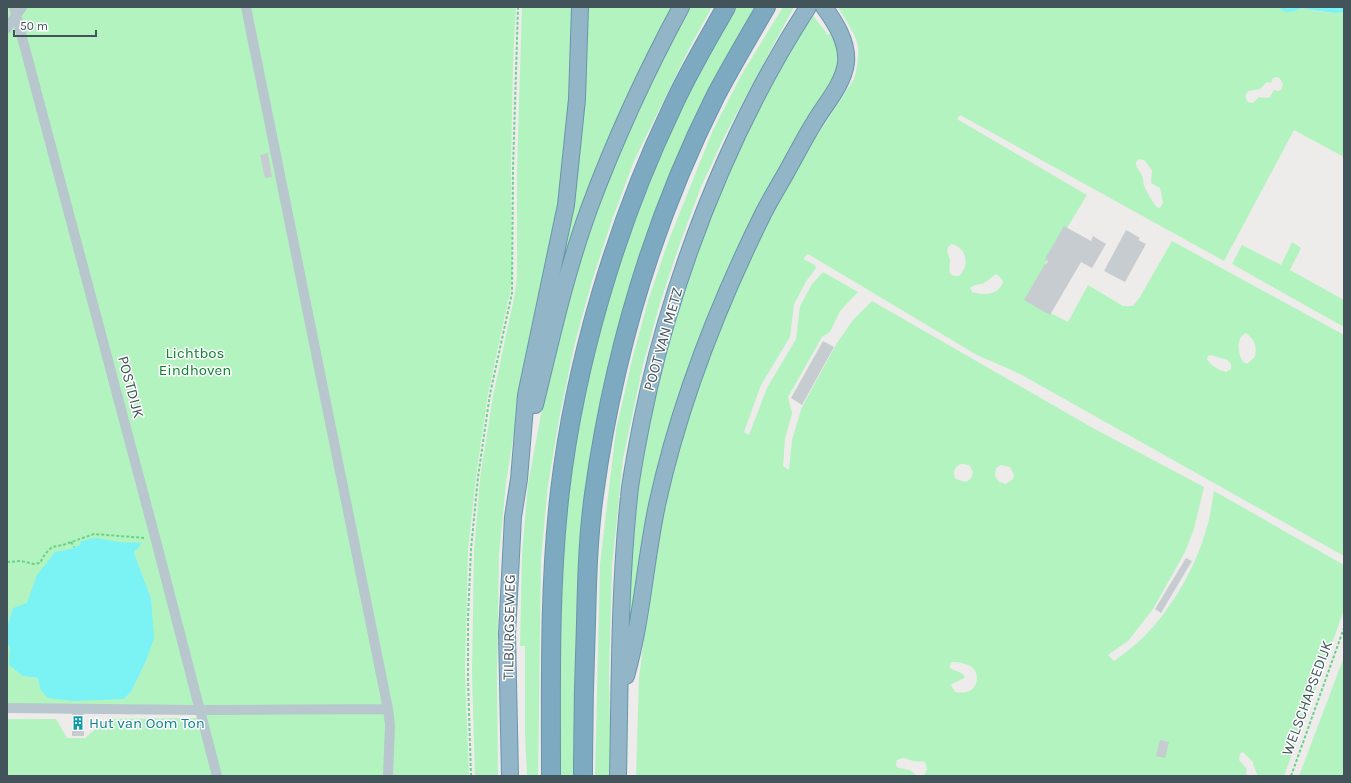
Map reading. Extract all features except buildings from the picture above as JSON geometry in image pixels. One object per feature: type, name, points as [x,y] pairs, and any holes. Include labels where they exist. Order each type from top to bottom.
[{"type":"highway","points":[[518,479],[526,395],[566,205],[577,99],[580,7]]},
{"type":"highway","points":[[518,479],[552,334],[568,274],[589,210],[610,154],[637,93],[681,7]]},
{"type":"highway","points":[[552,776],[550,670],[554,561],[560,489],[573,411],[588,345],[613,254],[646,166],[671,108],[726,7]]},
{"type":"highway","points":[[583,776],[584,681],[588,565],[594,496],[605,427],[620,357],[637,294],[658,230],[678,178],[702,124],[730,69],[766,7]]},
{"type":"highway","name":"POOT VAN METZ","points":[[620,698],[623,576],[629,496],[640,428],[655,362],[690,247],[726,159],[759,90],[793,30],[808,7]]},
{"type":"highway","points":[[618,776],[620,698],[634,647],[657,505],[692,379],[713,324],[763,213],[813,125],[841,80],[846,62],[844,46],[838,27],[824,7]]},
{"type":"highway","name":"TILBURGSEWEG","points":[[510,776],[507,634],[513,525],[518,479]]},
{"type":"street","points":[[246,7],[388,709],[390,738],[388,776]]},
{"type":"street","points":[[7,28],[17,10]]},
{"type":"street","name":"POSTDIJK","points":[[17,10],[217,776]]},
{"type":"street","points":[[7,708],[199,710],[388,709]]},
{"type":"path","points":[[471,776],[468,680],[468,617],[471,549],[478,477],[490,394],[512,293],[513,168],[518,7]]},
{"type":"path","points":[[7,562],[21,561],[40,564],[45,554],[52,547],[64,545],[94,534],[149,538],[155,537]]},
{"type":"path","points":[[71,542],[74,547]]},
{"type":"path","name":"WELSCHAPSEDIJK","points":[[1291,776],[1344,628]]},
{"type":"green space","name":"Lichtbos Eindhoven","points":[[7,7],[516,7],[513,63],[511,168],[512,275],[510,293],[488,394],[476,477],[468,550],[465,672],[469,776],[391,776],[390,708],[7,706],[7,643],[23,676],[38,678],[40,689],[124,699],[131,692],[146,661],[151,598],[134,553],[137,550],[32,594],[27,604],[13,608],[7,627]]},
{"type":"green space","points":[[522,7],[573,7],[571,97],[560,204],[519,401],[506,483],[499,555],[497,672],[498,776],[475,776],[472,673],[474,552],[480,478],[493,396],[515,293],[517,276],[517,169]]},
{"type":"green space","points":[[586,7],[673,7],[659,30],[631,89],[562,269],[572,207]]},
{"type":"green space","points":[[688,7],[712,7],[690,47],[634,161],[612,220],[592,281],[575,343],[560,414],[548,485],[541,560],[538,776],[527,776],[525,732],[525,646],[520,646],[522,555],[528,484],[542,409],[575,274],[595,212],[643,96]]},
{"type":"green space","points":[[735,7],[757,7],[613,354],[576,776],[558,776],[561,562],[568,490],[579,420],[594,348],[610,286],[652,169],[706,57]]},
{"type":"green space","points":[[783,7],[794,7],[725,135],[701,187],[660,303],[643,365],[623,459],[612,567],[609,676],[611,776],[595,776],[600,564],[616,430],[632,360],[648,301],[668,242],[713,130],[742,74]]},
{"type":"green space","points":[[838,7],[1277,7],[1295,11],[1302,8],[1323,12],[1344,12],[1344,157],[1294,130],[1224,261],[960,115],[957,119],[1087,195],[1046,263],[1051,266],[1031,303],[1068,322],[1088,285],[1123,306],[1133,306],[1140,297],[1172,241],[1344,335],[1344,556],[1020,374],[977,355],[808,254],[803,259],[815,265],[816,268],[807,280],[794,304],[790,337],[761,385],[744,432],[749,435],[767,388],[796,339],[800,306],[812,284],[823,272],[858,292],[840,311],[830,332],[822,337],[788,397],[792,413],[785,439],[783,466],[789,470],[792,440],[802,407],[837,343],[853,320],[872,301],[1091,427],[1204,487],[1194,529],[1185,552],[1153,609],[1128,641],[1108,655],[1114,661],[1147,633],[1169,607],[1187,577],[1195,561],[1209,521],[1214,491],[1344,565],[1344,610],[1284,776],[1257,776],[1253,762],[1243,752],[1240,754],[1239,760],[1247,769],[1246,774],[1248,776],[922,776],[925,774],[927,769],[925,762],[904,758],[897,760],[896,765],[898,768],[910,770],[917,776],[636,776],[639,678],[655,551],[663,507],[699,381],[719,325],[770,217],[812,143],[854,79],[858,63],[858,47],[853,32]],"holes":[[[1277,77],[1280,79],[1283,84],[1281,90],[1274,90],[1270,97],[1259,97],[1253,103],[1248,102],[1246,99],[1246,94],[1248,91],[1260,89],[1267,82],[1271,83],[1273,78]],[[1139,159],[1144,160],[1152,170],[1151,183],[1160,188],[1163,202],[1161,207],[1158,208],[1144,186],[1143,177],[1136,164]],[[952,244],[957,246],[964,253],[966,263],[959,276],[955,276],[950,273],[950,260],[947,249]],[[996,274],[1003,282],[995,292],[986,294],[972,292],[970,288],[984,283]],[[1246,333],[1251,338],[1255,346],[1255,357],[1247,364],[1243,362],[1240,354],[1238,346],[1240,338]],[[1211,355],[1227,360],[1231,364],[1231,369],[1226,372],[1220,370],[1212,365],[1207,359],[1208,356]],[[962,464],[969,465],[973,472],[971,479],[965,482],[956,479],[954,472],[957,466]],[[1001,465],[1010,467],[1014,475],[1013,479],[1006,484],[999,482],[995,476],[996,468]],[[952,662],[963,663],[975,670],[977,679],[971,690],[961,693],[955,692],[951,685],[965,677],[950,668]]]},
{"type":"green space","points":[[811,13],[828,35],[830,34],[838,48],[837,69],[801,136],[687,377],[626,678],[631,568],[637,502],[645,443],[660,370],[696,252],[740,144],[768,89]]},
{"type":"green space","points":[[1292,242],[1301,248],[1290,270],[1344,300],[1344,327],[1232,264],[1242,245],[1281,265]]},
{"type":"green space","points":[[1344,657],[1344,776],[1299,776]]},
{"type":"green space","points":[[210,711],[381,712],[384,714],[385,719],[385,776],[221,776],[205,715]]},
{"type":"green space","points":[[198,718],[213,776],[7,776],[7,719],[56,719],[67,738],[85,738],[107,719]]},
{"type":"water","points":[[1277,7],[1344,7],[1344,12],[1336,13],[1302,8],[1295,11],[1286,12]]},
{"type":"water","points":[[96,538],[119,542],[142,543],[134,553],[151,598],[154,638],[146,661],[131,692],[124,699],[73,701],[48,698],[40,689],[38,678],[23,676],[9,665],[10,648],[7,643],[7,627],[13,608],[27,603],[37,575],[55,552],[80,545],[81,541]]},
{"type":"place","name":"Hut van Oom Ton","points":[[78,723]]}]
